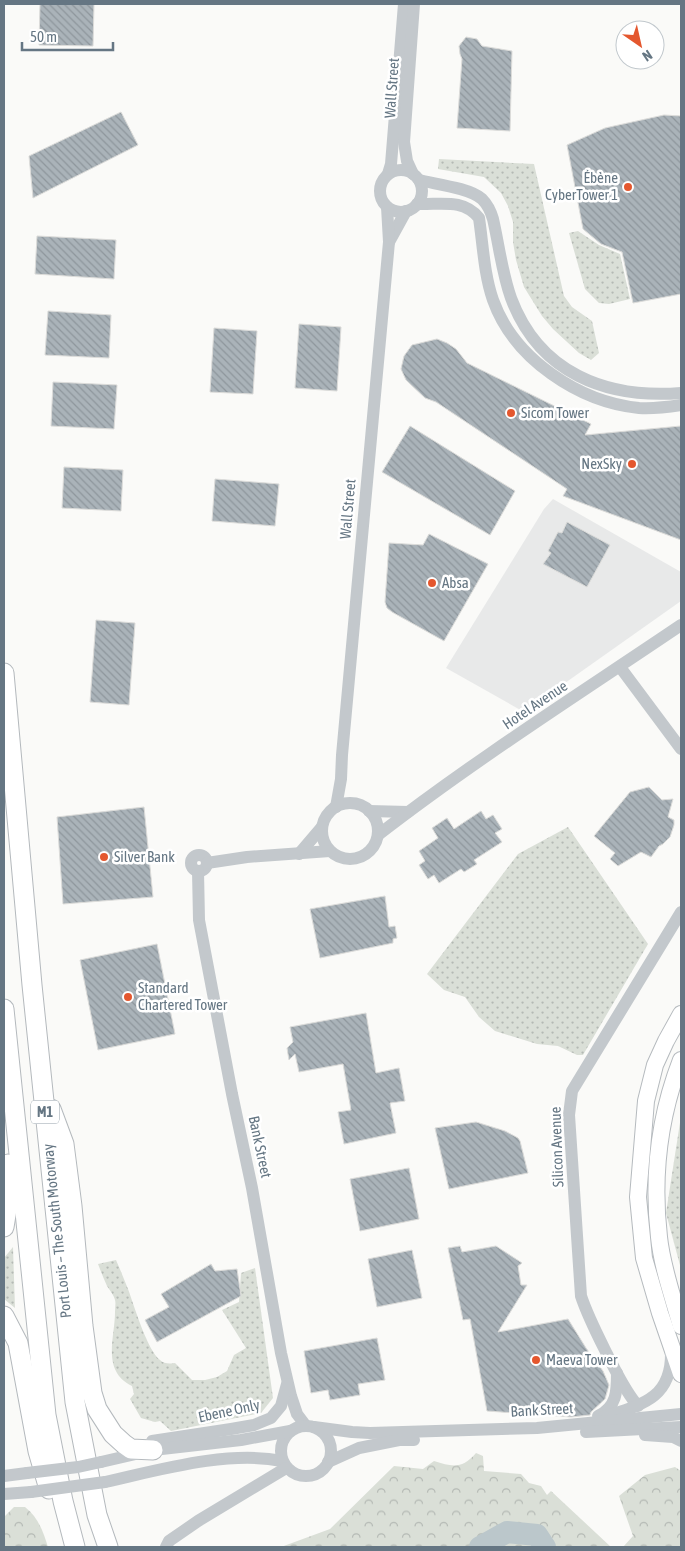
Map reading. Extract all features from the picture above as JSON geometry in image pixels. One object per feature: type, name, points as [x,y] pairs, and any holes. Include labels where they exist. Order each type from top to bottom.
[{"type":"highway","name":"Port Louis – The South Motorway","points":[[4,672],[42,1082],[75,1402],[98,1515],[108,1547]]},
{"type":"highway","name":"Port Louis – The South Motorway","points":[[4,1009],[46,1416],[63,1501],[75,1547]]},
{"type":"highway","points":[[4,1227],[8,1197],[7,1043]]},
{"type":"highway","points":[[42,1082],[64,1144],[72,1206],[82,1326],[92,1393],[98,1409],[116,1436],[131,1449],[152,1445]]},
{"type":"highway","points":[[4,1316],[18,1343],[38,1451],[67,1547]]},
{"type":"main road","points":[[681,1014],[666,1041],[656,1066],[646,1102],[638,1198],[644,1258],[681,1374]]},
{"type":"main road","points":[[681,1060],[667,1100],[661,1127],[656,1179],[659,1238],[681,1326]]},
{"type":"street","points":[[404,4],[391,164],[379,190],[387,207],[393,210],[452,204],[465,206],[474,212],[479,218],[489,285],[494,301],[513,337],[528,354],[558,378],[586,394],[608,402],[640,408],[681,406]]},
{"type":"street","name":"Wall Street","points":[[414,4],[404,142],[407,161],[416,177]]},
{"type":"street","points":[[388,174],[407,170],[416,177],[471,192],[482,199],[489,207],[494,219],[511,297],[520,319],[545,353],[569,372],[589,382],[627,391],[656,395],[681,394]]},
{"type":"street","points":[[411,208],[420,199],[422,192],[416,177]]},
{"type":"street","name":"Wall Street","points":[[336,807],[342,778],[342,755],[389,242],[387,207]]},
{"type":"street","name":"Wall Street","points":[[389,242],[411,208]]},
{"type":"street","name":"Hotel Avenue","points":[[378,835],[476,764],[681,626]]},
{"type":"street","points":[[620,667],[681,749]]},
{"type":"street","name":"Wall Street","points":[[342,778],[353,803]]},
{"type":"street","points":[[299,854],[322,827],[330,812],[344,804],[353,803],[369,811],[375,818],[378,826],[378,835],[370,851],[354,859],[345,859],[330,851],[322,836],[322,827]]},
{"type":"street","points":[[369,811],[408,812]]},
{"type":"street","points":[[299,854],[330,851]]},
{"type":"street","name":"Bank Street","points":[[299,854],[247,857],[202,867],[199,920],[232,1094],[256,1206],[281,1353],[297,1414],[310,1427],[370,1433],[582,1428],[681,1414]]},
{"type":"street","name":"Silicon Avenue","points":[[638,1406],[617,1373],[589,1318],[581,1296],[569,1115],[572,1091],[681,912]]},
{"type":"street","points":[[582,1428],[647,1402],[658,1393],[666,1381],[672,1364],[671,1344]]},
{"type":"street","points":[[582,1428],[603,1413],[612,1403],[616,1394],[617,1373]]},
{"type":"street","points":[[4,1476],[78,1467],[101,1462],[152,1445],[246,1439],[292,1430],[298,1427],[310,1427],[321,1432],[327,1438],[330,1445],[331,1454],[328,1462],[324,1469],[317,1474],[300,1476],[293,1473],[284,1464],[280,1453],[285,1437],[292,1430],[288,1381]]},
{"type":"street","name":"Ebene Only","points":[[152,1445],[254,1425],[272,1418],[281,1406],[288,1381]]},
{"type":"street","points":[[328,1462],[358,1448],[399,1440],[582,1428],[681,1427]]},
{"type":"street","points":[[582,1428],[673,1437],[681,1441]]},
{"type":"street","points":[[4,1494],[104,1482],[162,1469],[226,1458],[266,1458],[284,1464]]},
{"type":"street","points":[[166,1547],[170,1540],[284,1464]]},
{"type":"shaded area","points":[[553,499],[681,572],[681,601],[524,712],[446,668],[544,509]]},
{"type":"green space","points":[[439,159],[534,164],[564,296],[572,307],[592,321],[599,353],[591,360],[579,353],[553,329],[542,316],[524,287],[516,260],[513,242],[513,222],[501,193],[484,177],[438,169]]},
{"type":"green space","points":[[578,231],[599,245],[620,254],[630,299],[609,304],[599,303],[585,289],[569,233]]},
{"type":"green space","points":[[568,827],[648,944],[583,1055],[577,1055],[558,1046],[537,1044],[495,1031],[479,1017],[465,997],[444,990],[427,974],[518,854]]},
{"type":"green space","points":[[681,1116],[681,1269],[666,1213]]},
{"type":"green space","points":[[13,1247],[15,1308],[4,1299],[4,1258]]},
{"type":"green space","points":[[116,1260],[137,1316],[155,1355],[163,1362],[175,1363],[192,1380],[205,1380],[217,1377],[227,1371],[234,1355],[246,1348],[222,1310],[239,1302],[241,1273],[255,1268],[273,1398],[261,1413],[171,1431],[160,1421],[155,1422],[141,1418],[130,1399],[134,1394],[132,1386],[122,1380],[116,1372],[113,1363],[112,1343],[115,1301],[98,1264]]},
{"type":"green space","points":[[476,1453],[483,1456],[484,1471],[521,1474],[529,1483],[541,1486],[547,1495],[551,1491],[611,1547],[281,1547],[330,1529],[394,1466],[423,1469],[434,1461],[447,1465],[457,1465],[466,1462]]},
{"type":"green space","points":[[675,1467],[681,1471],[681,1547],[623,1547],[633,1536],[619,1496],[645,1475]]},
{"type":"green space","points":[[14,1507],[25,1507],[33,1515],[42,1530],[48,1547],[4,1547],[4,1517]]},
{"type":"building","points":[[40,4],[94,4],[93,46],[39,45]]},
{"type":"building","points":[[466,37],[477,39],[482,46],[512,51],[510,131],[457,128],[462,59],[459,46]]},
{"type":"building","points":[[121,112],[138,145],[33,198],[29,156]]},
{"type":"building","name":"Ébène CyberTower 1","points":[[664,115],[681,116],[681,294],[633,303],[622,252],[601,244],[583,229],[567,145],[605,128]]},
{"type":"building","points":[[37,236],[116,240],[114,279],[35,274]]},
{"type":"building","points":[[48,311],[111,315],[109,358],[45,355]]},
{"type":"building","points":[[299,324],[341,327],[337,391],[295,388]]},
{"type":"building","points":[[214,328],[257,331],[253,394],[210,392]]},
{"type":"building","points":[[437,339],[456,349],[467,363],[591,424],[585,435],[681,426],[681,540],[563,496],[567,489],[436,402],[425,398],[406,380],[401,369],[404,356],[412,345]]},
{"type":"building","points":[[53,382],[117,385],[114,429],[51,426]]},
{"type":"building","points":[[410,426],[515,491],[490,535],[382,472]]},
{"type":"building","points":[[64,467],[123,470],[121,511],[62,508]]},
{"type":"building","points":[[215,479],[279,484],[275,526],[212,521]]},
{"type":"building","points":[[567,522],[610,545],[587,587],[543,564],[551,553],[548,551],[558,532],[562,533]]},
{"type":"building","name":"Absa","points":[[429,534],[488,564],[444,641],[392,612],[387,608],[385,602],[389,543],[423,545]]},
{"type":"building","points":[[96,620],[135,623],[129,705],[90,702]]},
{"type":"building","points":[[649,787],[662,800],[673,799],[668,817],[674,820],[670,837],[659,846],[651,857],[641,852],[618,866],[610,859],[615,853],[594,836],[630,792]]},
{"type":"building","name":"Silver Bank","points":[[144,807],[153,897],[63,904],[57,817]]},
{"type":"building","points":[[481,811],[486,819],[493,815],[502,829],[495,833],[502,842],[474,860],[477,864],[464,872],[461,869],[439,883],[434,875],[428,879],[419,865],[425,861],[419,851],[438,838],[432,828],[447,818],[454,829]]},
{"type":"building","points":[[385,896],[389,927],[395,926],[397,938],[393,939],[393,943],[320,958],[310,909]]},
{"type":"building","name":"Standard Chartered Tower","points":[[157,944],[175,1034],[98,1050],[80,960]]},
{"type":"building","points":[[366,1013],[376,1073],[399,1068],[405,1101],[390,1103],[396,1133],[344,1144],[338,1112],[351,1110],[343,1064],[299,1072],[295,1054],[289,1060],[287,1048],[293,1042],[290,1027]]},
{"type":"building","points":[[476,1122],[505,1131],[518,1138],[528,1173],[449,1189],[435,1128]]},
{"type":"building","points":[[409,1168],[419,1219],[360,1231],[350,1179]]},
{"type":"building","name":"Maeva Tower","points":[[460,1246],[462,1252],[496,1246],[522,1263],[518,1266],[521,1285],[527,1285],[498,1332],[568,1319],[603,1371],[609,1385],[605,1399],[590,1415],[571,1417],[487,1411],[470,1319],[463,1320],[448,1248]]},
{"type":"building","points":[[412,1250],[422,1298],[377,1307],[368,1259]]},
{"type":"building","points":[[211,1264],[215,1271],[237,1269],[241,1296],[157,1342],[145,1320],[169,1307],[161,1294]]},
{"type":"building","points":[[377,1338],[385,1380],[358,1384],[360,1395],[330,1400],[328,1390],[311,1393],[304,1351]]},
{"type":"waterway","points":[[480,1547],[507,1532],[537,1535],[545,1547]]},
{"type":"place","name":"Ébène CyberTower 1","points":[[628,187]]},
{"type":"place","name":"Sicom Tower","points":[[511,413]]},
{"type":"place","name":"NexSky","points":[[632,464]]},
{"type":"place","name":"Absa","points":[[432,583]]},
{"type":"place","name":"Silver Bank","points":[[104,857]]},
{"type":"place","name":"Standard Chartered Tower","points":[[128,997]]},
{"type":"place","name":"Maeva Tower","points":[[536,1360]]}]
